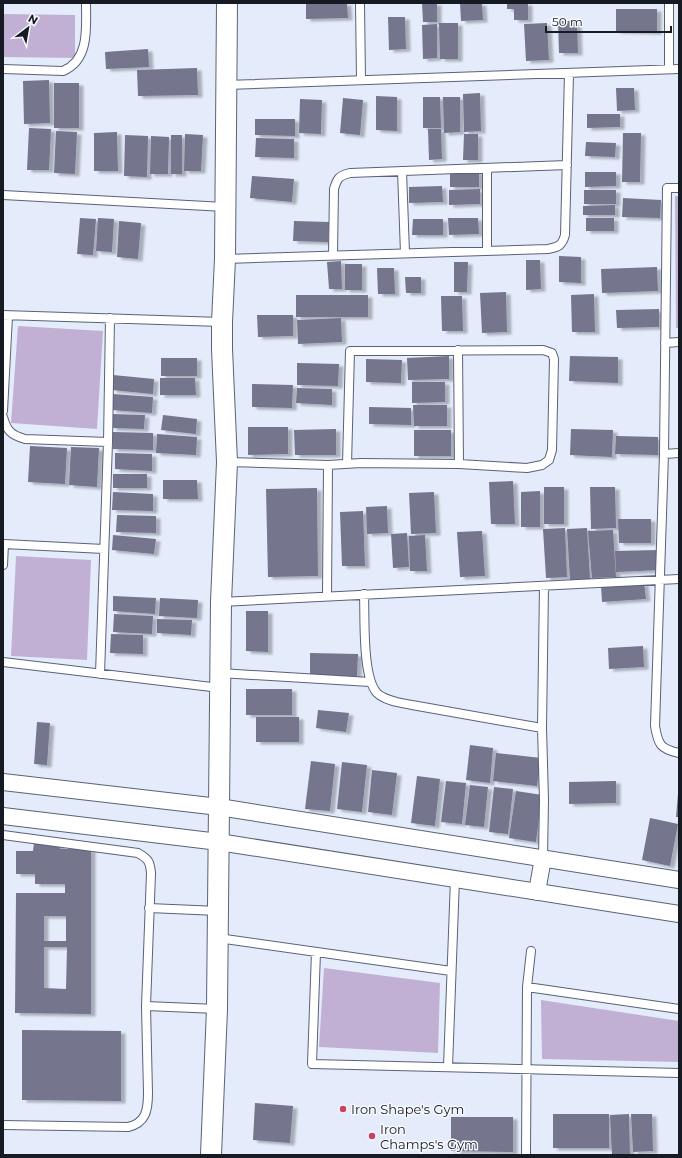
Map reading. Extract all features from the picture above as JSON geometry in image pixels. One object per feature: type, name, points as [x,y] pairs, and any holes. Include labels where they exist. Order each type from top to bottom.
[{"type":"street","points":[[211,1155],[217,1009],[221,602],[227,462],[222,322],[225,259],[227,3]]},
{"type":"street","points":[[3,782],[219,807],[679,880]]},
{"type":"street","points":[[3,816],[219,842],[679,914]]},
{"type":"street","points":[[537,892],[543,858]]},
{"type":"lane","points":[[3,69],[63,71],[70,68],[84,47],[86,38],[86,3]]},
{"type":"lane","points":[[360,3],[361,80]]},
{"type":"lane","points":[[669,3],[669,69]]},
{"type":"lane","points":[[226,85],[679,69]]},
{"type":"lane","points":[[225,259],[548,249],[557,247],[563,243],[565,235],[569,73]]},
{"type":"lane","points":[[333,255],[334,189],[337,179],[343,175],[350,173],[567,165]]},
{"type":"lane","points":[[487,168],[487,251]]},
{"type":"lane","points":[[402,171],[404,253]]},
{"type":"lane","points":[[679,188],[667,188],[664,454],[655,726],[657,739],[662,747],[679,754]]},
{"type":"lane","points":[[3,195],[225,207]]},
{"type":"lane","points":[[3,411],[6,315],[222,322]]},
{"type":"lane","points":[[100,674],[108,442],[110,318]]},
{"type":"lane","points":[[665,343],[679,342]]},
{"type":"lane","points":[[227,462],[328,465],[459,464],[527,468],[542,465],[549,460],[552,450],[554,359],[552,353],[543,350],[350,350],[348,464]]},
{"type":"lane","points":[[458,350],[459,464]]},
{"type":"lane","points":[[3,418],[6,427],[14,435],[25,439],[108,442]]},
{"type":"lane","points":[[664,454],[679,453]]},
{"type":"lane","points":[[327,596],[328,465]]},
{"type":"lane","points":[[3,566],[3,544],[104,549]]},
{"type":"lane","points":[[221,602],[679,579]]},
{"type":"lane","points":[[543,858],[544,800],[542,728],[544,586]]},
{"type":"lane","points":[[364,594],[366,664],[370,682],[378,694],[392,701],[542,728]]},
{"type":"lane","points":[[3,662],[100,674],[220,681],[370,682]]},
{"type":"lane","points":[[3,835],[138,853],[147,859],[150,865],[150,908],[146,1006],[148,1105],[146,1114],[136,1126],[128,1127],[3,1125]]},
{"type":"lane","points":[[448,1067],[455,879]]},
{"type":"lane","points":[[150,908],[218,911]]},
{"type":"lane","points":[[218,938],[451,971]]},
{"type":"lane","points":[[526,1155],[527,987],[531,951]]},
{"type":"lane","points":[[316,952],[312,1064],[679,1073]]},
{"type":"lane","points":[[527,987],[679,1009]]},
{"type":"lane","points":[[146,1006],[217,1009]]},
{"type":"shaded area","points":[[3,14],[75,15],[75,58],[3,57]]},
{"type":"shaded area","points":[[675,196],[679,196],[679,328],[676,328]]},
{"type":"shaded area","points":[[18,326],[103,331],[97,429],[11,423]]},
{"type":"shaded area","points":[[16,556],[91,560],[87,660],[11,656]]},
{"type":"shaded area","points":[[324,968],[440,983],[438,1053],[319,1047]]},
{"type":"shaded area","points":[[541,1000],[679,1021],[678,1062],[542,1059]]},
{"type":"building","points":[[306,3],[347,3],[348,18],[306,19]]},
{"type":"building","points":[[422,3],[437,3],[437,22],[423,22]]},
{"type":"building","points":[[460,3],[482,3],[483,20],[461,21]]},
{"type":"building","points":[[507,3],[528,3],[528,20],[514,20],[514,9],[507,9]]},
{"type":"building","points":[[616,9],[657,9],[657,32],[616,31]]},
{"type":"building","points":[[388,17],[405,17],[406,49],[389,50]]},
{"type":"building","points":[[558,21],[577,21],[578,53],[559,53]]},
{"type":"building","points":[[439,23],[458,23],[458,59],[440,59]]},
{"type":"building","points":[[547,23],[549,60],[526,61],[524,24]]},
{"type":"building","points":[[437,24],[437,58],[423,59],[422,25]]},
{"type":"building","points":[[148,49],[149,67],[106,69],[105,52]]},
{"type":"building","points":[[197,68],[198,95],[138,96],[137,70]]},
{"type":"building","points":[[49,80],[50,123],[24,124],[23,81]]},
{"type":"building","points":[[54,83],[79,83],[79,128],[54,128]]},
{"type":"building","points":[[616,88],[634,88],[635,110],[617,111]]},
{"type":"building","points":[[480,93],[481,131],[464,132],[463,94]]},
{"type":"building","points":[[376,96],[397,97],[397,131],[376,130]]},
{"type":"building","points":[[423,97],[440,97],[441,128],[423,128]]},
{"type":"building","points":[[443,97],[460,97],[460,132],[444,133]]},
{"type":"building","points":[[343,98],[363,100],[360,135],[340,133]]},
{"type":"building","points":[[300,99],[322,100],[321,134],[299,133]]},
{"type":"building","points":[[587,114],[620,114],[620,127],[587,128]]},
{"type":"building","points":[[255,119],[295,119],[295,136],[255,135]]},
{"type":"building","points":[[29,128],[51,129],[49,170],[27,170]]},
{"type":"building","points":[[428,129],[441,129],[442,159],[429,160]]},
{"type":"building","points":[[56,131],[77,132],[75,174],[54,173]]},
{"type":"building","points":[[117,132],[118,171],[94,171],[94,133]]},
{"type":"building","points":[[623,133],[641,133],[640,182],[622,182]]},
{"type":"building","points":[[185,134],[203,135],[201,171],[184,171]]},
{"type":"building","points":[[464,134],[478,134],[478,160],[463,160]]},
{"type":"building","points":[[125,135],[148,136],[147,177],[124,176]]},
{"type":"building","points":[[171,135],[182,135],[182,174],[171,174]]},
{"type":"building","points":[[151,136],[169,137],[168,174],[150,174]]},
{"type":"building","points":[[256,138],[294,139],[294,158],[255,157]]},
{"type":"building","points":[[586,142],[616,143],[615,157],[585,156]]},
{"type":"building","points":[[479,171],[479,187],[450,187],[450,172]]},
{"type":"building","points":[[585,172],[616,172],[616,186],[585,187]]},
{"type":"building","points":[[252,176],[294,179],[292,202],[250,198]]},
{"type":"building","points":[[442,186],[443,202],[409,203],[409,187]]},
{"type":"building","points":[[480,189],[480,204],[449,205],[449,190]]},
{"type":"building","points":[[584,190],[616,190],[616,204],[584,204]]},
{"type":"building","points":[[623,198],[661,200],[660,218],[622,217]]},
{"type":"building","points":[[615,205],[615,215],[583,215],[583,206]]},
{"type":"building","points":[[80,218],[96,219],[93,255],[77,254]]},
{"type":"building","points":[[98,218],[114,219],[112,252],[96,251]]},
{"type":"building","points":[[448,218],[478,218],[479,234],[449,235]]},
{"type":"building","points":[[586,218],[614,218],[614,231],[586,231]]},
{"type":"building","points":[[413,219],[443,219],[443,235],[412,235]]},
{"type":"building","points":[[119,221],[141,223],[138,259],[117,257]]},
{"type":"building","points":[[294,221],[329,222],[328,242],[293,241]]},
{"type":"building","points":[[559,256],[581,257],[581,283],[559,282]]},
{"type":"building","points":[[526,260],[540,260],[541,289],[526,290]]},
{"type":"building","points":[[341,261],[342,289],[329,289],[327,262]]},
{"type":"building","points":[[454,262],[468,262],[467,292],[454,292]]},
{"type":"building","points":[[345,264],[362,264],[362,290],[345,290]]},
{"type":"building","points":[[657,267],[658,291],[602,293],[601,269]]},
{"type":"building","points":[[377,268],[394,268],[395,294],[378,294]]},
{"type":"building","points":[[405,277],[421,277],[421,293],[406,293]]},
{"type":"building","points":[[506,292],[507,332],[482,333],[480,293]]},
{"type":"building","points":[[594,294],[595,332],[572,332],[571,295]]},
{"type":"building","points":[[296,295],[368,295],[368,317],[296,317]]},
{"type":"building","points":[[441,296],[462,296],[463,331],[442,331]]},
{"type":"building","points":[[659,309],[659,327],[617,328],[616,310]]},
{"type":"building","points":[[257,315],[293,315],[293,336],[258,337]]},
{"type":"building","points":[[341,318],[342,342],[298,344],[297,320]]},
{"type":"building","points":[[449,356],[449,379],[408,380],[407,358]]},
{"type":"building","points":[[570,356],[618,357],[618,383],[569,381]]},
{"type":"building","points":[[161,358],[197,358],[197,376],[161,376]]},
{"type":"building","points":[[366,359],[402,360],[401,383],[366,382]]},
{"type":"building","points":[[297,363],[339,364],[338,386],[297,385]]},
{"type":"building","points":[[113,375],[154,379],[153,394],[112,390]]},
{"type":"building","points":[[160,378],[195,378],[196,395],[160,395]]},
{"type":"building","points":[[412,382],[445,382],[445,402],[412,403]]},
{"type":"building","points":[[252,384],[293,385],[292,408],[252,407]]},
{"type":"building","points":[[297,388],[332,389],[332,405],[296,403]]},
{"type":"building","points":[[113,394],[153,397],[152,413],[112,410]]},
{"type":"building","points":[[413,405],[447,405],[447,426],[414,426]]},
{"type":"building","points":[[369,407],[411,408],[411,425],[369,424]]},
{"type":"building","points":[[113,414],[145,415],[144,429],[112,428]]},
{"type":"building","points":[[163,415],[197,419],[196,434],[161,430]]},
{"type":"building","points":[[248,427],[288,427],[288,454],[248,455]]},
{"type":"building","points":[[336,429],[336,455],[295,455],[294,430]]},
{"type":"building","points":[[571,429],[613,430],[612,457],[570,455]]},
{"type":"building","points":[[414,430],[451,430],[451,456],[414,456]]},
{"type":"building","points":[[113,432],[153,433],[153,450],[113,449]]},
{"type":"building","points":[[157,434],[197,437],[196,455],[156,453]]},
{"type":"building","points":[[616,436],[658,437],[658,455],[615,454]]},
{"type":"building","points":[[30,446],[67,448],[65,484],[28,482]]},
{"type":"building","points":[[71,447],[99,448],[97,487],[69,485]]},
{"type":"building","points":[[115,453],[152,454],[152,471],[115,469]]},
{"type":"building","points":[[113,474],[147,474],[147,488],[113,488]]},
{"type":"building","points":[[163,480],[197,480],[198,499],[163,499]]},
{"type":"building","points":[[513,481],[515,524],[491,524],[489,482]]},
{"type":"building","points":[[544,487],[564,487],[564,524],[544,524]]},
{"type":"building","points":[[590,487],[615,487],[616,528],[591,529]]},
{"type":"building","points":[[317,488],[318,576],[268,577],[266,489]]},
{"type":"building","points":[[540,491],[540,527],[521,527],[521,492]]},
{"type":"building","points":[[113,492],[153,494],[153,511],[112,510]]},
{"type":"building","points":[[434,492],[436,533],[411,534],[409,493]]},
{"type":"building","points":[[387,506],[388,533],[367,534],[366,507]]},
{"type":"building","points":[[363,511],[365,566],[342,566],[340,512]]},
{"type":"building","points":[[117,515],[156,516],[156,533],[116,532]]},
{"type":"building","points":[[618,519],[651,519],[651,543],[619,543]]},
{"type":"building","points":[[565,528],[567,577],[546,578],[543,529]]},
{"type":"building","points":[[587,528],[590,579],[570,580],[567,529]]},
{"type":"building","points":[[613,530],[616,577],[592,578],[588,531]]},
{"type":"building","points":[[482,531],[485,576],[460,577],[457,532]]},
{"type":"building","points":[[407,533],[409,567],[393,568],[391,534]]},
{"type":"building","points":[[113,535],[156,539],[154,554],[112,550]]},
{"type":"building","points":[[425,535],[427,571],[410,571],[409,536]]},
{"type":"building","points":[[659,550],[659,570],[616,572],[615,551]]},
{"type":"building","points":[[644,583],[646,599],[602,602],[601,586]]},
{"type":"building","points":[[113,596],[156,598],[155,614],[113,611]]},
{"type":"building","points":[[160,598],[198,600],[197,618],[159,616]]},
{"type":"building","points":[[246,611],[268,611],[268,652],[246,651]]},
{"type":"building","points":[[114,614],[153,616],[152,634],[113,632]]},
{"type":"building","points":[[157,619],[192,620],[191,635],[157,633]]},
{"type":"building","points":[[111,634],[143,635],[143,654],[110,653]]},
{"type":"building","points":[[643,646],[644,667],[609,669],[608,648]]},
{"type":"building","points":[[310,653],[358,654],[357,678],[310,677]]},
{"type":"building","points":[[246,689],[292,689],[292,715],[246,715]]},
{"type":"building","points":[[318,710],[349,713],[346,732],[316,728]]},
{"type":"building","points":[[256,717],[299,717],[299,742],[256,742]]},
{"type":"building","points":[[37,722],[50,723],[47,765],[34,764]]},
{"type":"building","points":[[470,745],[493,748],[490,783],[466,780]]},
{"type":"building","points":[[496,753],[541,758],[537,786],[493,781]]},
{"type":"building","points":[[311,761],[335,764],[330,811],[305,809]]},
{"type":"building","points":[[342,762],[367,765],[362,812],[337,809]]},
{"type":"building","points":[[372,770],[397,773],[392,815],[368,812]]},
{"type":"building","points":[[417,776],[440,779],[435,826],[411,823]]},
{"type":"building","points":[[446,781],[466,783],[462,824],[441,822]]},
{"type":"building","points":[[616,781],[616,803],[569,804],[569,782]]},
{"type":"building","points":[[470,785],[488,787],[484,827],[465,825]]},
{"type":"building","points":[[494,787],[513,789],[508,834],[489,832]]},
{"type":"building","points":[[516,791],[542,795],[536,842],[509,838]]},
{"type":"building","points":[[678,794],[679,817],[676,817]]},
{"type":"building","points":[[650,818],[678,824],[670,866],[642,860]]},
{"type":"building","points":[[34,843],[60,844],[60,849],[91,849],[91,1014],[15,1013],[16,893],[65,893],[65,884],[35,884],[35,874],[16,874],[16,851],[33,851]],"holes":[[[44,916],[66,916],[66,941],[44,941]],[[44,947],[67,947],[66,989],[44,988]]]},
{"type":"building","points":[[22,1030],[121,1031],[121,1101],[22,1100]]},
{"type":"building","points":[[255,1103],[293,1106],[290,1143],[253,1140]]},
{"type":"building","points":[[553,1114],[609,1114],[609,1148],[553,1148]]},
{"type":"building","points":[[629,1114],[630,1154],[612,1155],[610,1115]]},
{"type":"building","points":[[631,1114],[652,1114],[653,1151],[633,1152]]},
{"type":"building","points":[[451,1117],[513,1117],[513,1152],[451,1151]]},
{"type":"place","name":"Iron Shape's Gym","points":[[343,1109]]},
{"type":"place","name":"Iron Champs's Gym","points":[[372,1136]]}]
